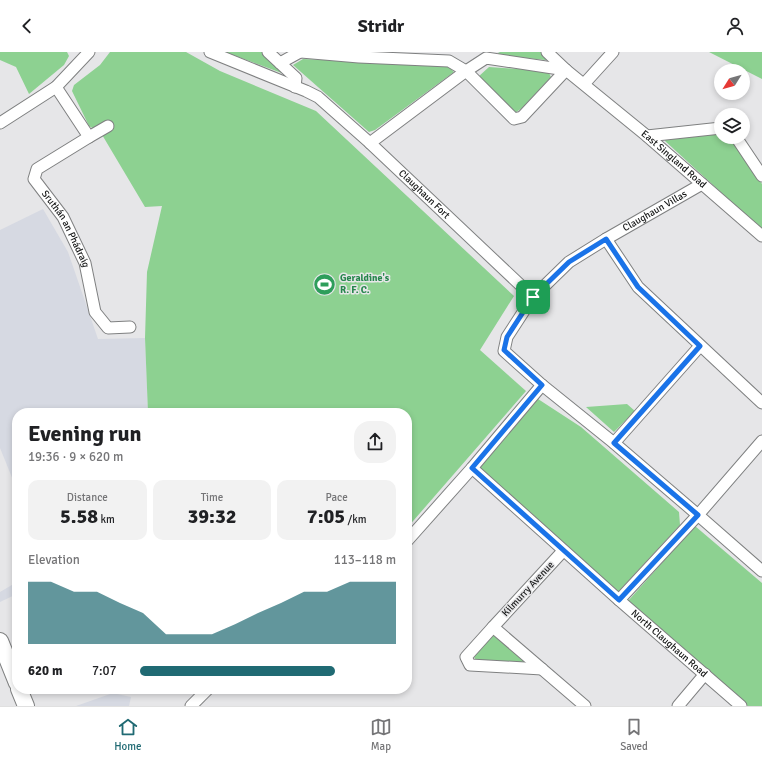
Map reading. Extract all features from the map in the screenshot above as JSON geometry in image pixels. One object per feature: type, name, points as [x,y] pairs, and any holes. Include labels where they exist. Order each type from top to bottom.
[{"type":"main road","points":[[0,641],[12,671]]},
{"type":"main road","points":[[21,694],[26,706]]},
{"type":"street","name":"Claughaun Fort","points":[[210,52],[295,86],[318,97],[370,143],[533,297]]},
{"type":"street","points":[[268,52],[296,78],[295,86]]},
{"type":"street","points":[[280,63],[300,52],[359,57],[449,61],[466,71],[514,119],[522,117],[566,70]]},
{"type":"street","name":"East Singland Road","points":[[548,52],[566,70],[647,136],[762,236]]},
{"type":"street","points":[[584,84],[613,52]]},
{"type":"street","points":[[0,123],[56,87],[85,53]]},
{"type":"street","points":[[370,143],[466,71],[490,55],[566,70]]},
{"type":"street","points":[[56,87],[90,137]]},
{"type":"street","name":"Sruthán an Phádraig","points":[[108,126],[37,168],[34,179],[63,217],[85,263],[95,312],[108,328],[130,327]]},
{"type":"street","points":[[647,136],[714,129]]},
{"type":"street","points":[[741,144],[762,176]]},
{"type":"street","name":"Claughaun Villas","points":[[533,297],[569,262],[702,184]]},
{"type":"street","points":[[606,239],[638,287],[762,403]]},
{"type":"street","points":[[533,297],[507,337],[504,350],[542,385],[614,443],[762,571]]},
{"type":"street","points":[[614,443],[700,346]]},
{"type":"street","points":[[412,535],[472,468],[542,385]]},
{"type":"street","points":[[619,600],[698,515],[762,441]]},
{"type":"street","name":"North Claughaun Road","points":[[472,468],[619,600],[741,706]]},
{"type":"street","name":"Kilmurry Avenue","points":[[542,669],[470,665],[466,657],[563,550]]},
{"type":"street","points":[[492,627],[585,706]]},
{"type":"street","points":[[678,706],[705,674]]},
{"type":"street","points":[[191,706],[203,694]]},
{"type":"shaded area","points":[[43,209],[68,252],[98,339],[145,338],[148,408],[12,408],[12,478],[0,448],[0,230]]},
{"type":"shaded area","points":[[12,585],[12,596],[0,602],[0,592]]},
{"type":"shaded area","points":[[110,694],[131,697],[129,706],[76,706]]},
{"type":"green space","points":[[0,52],[67,52],[69,56],[64,65],[29,94],[16,67],[0,60]]},
{"type":"green space","name":"Geraldine's R. F. C.","points":[[110,52],[186,52],[220,71],[316,111],[514,296],[480,350],[526,391],[412,522],[412,408],[148,408],[145,338],[147,272],[162,206],[145,207],[101,133],[89,126],[72,91],[74,85],[100,65]]},
{"type":"green space","points":[[225,52],[262,52],[287,75]]},
{"type":"green space","points":[[545,52],[551,58],[545,60],[499,55],[498,53]]},
{"type":"green space","points":[[709,52],[762,52],[762,79],[750,73],[750,64],[733,64]]},
{"type":"green space","points":[[303,59],[447,65],[454,72],[375,130],[369,132],[293,65]]},
{"type":"green space","points":[[489,67],[548,71],[551,77],[522,108],[515,113],[478,77]]},
{"type":"green space","points":[[714,132],[714,144],[734,144],[737,146],[762,184],[762,230],[665,141],[667,136]]},
{"type":"green space","points":[[538,399],[581,427],[679,512],[680,525],[618,592],[478,470]]},
{"type":"green space","points":[[627,404],[635,411],[614,432],[586,407]]},
{"type":"green space","points":[[695,526],[762,583],[762,706],[748,706],[628,601]]},
{"type":"green space","points":[[493,635],[528,663],[476,660],[474,657]]},
{"type":"place","name":"Geraldine's R. F. C.","points":[[324,284]]},
{"type":"route","points":[[606,239],[638,287],[700,346],[614,443],[698,515],[619,600],[472,468],[542,385],[504,350],[507,337],[533,297],[569,262],[606,239]]}]
